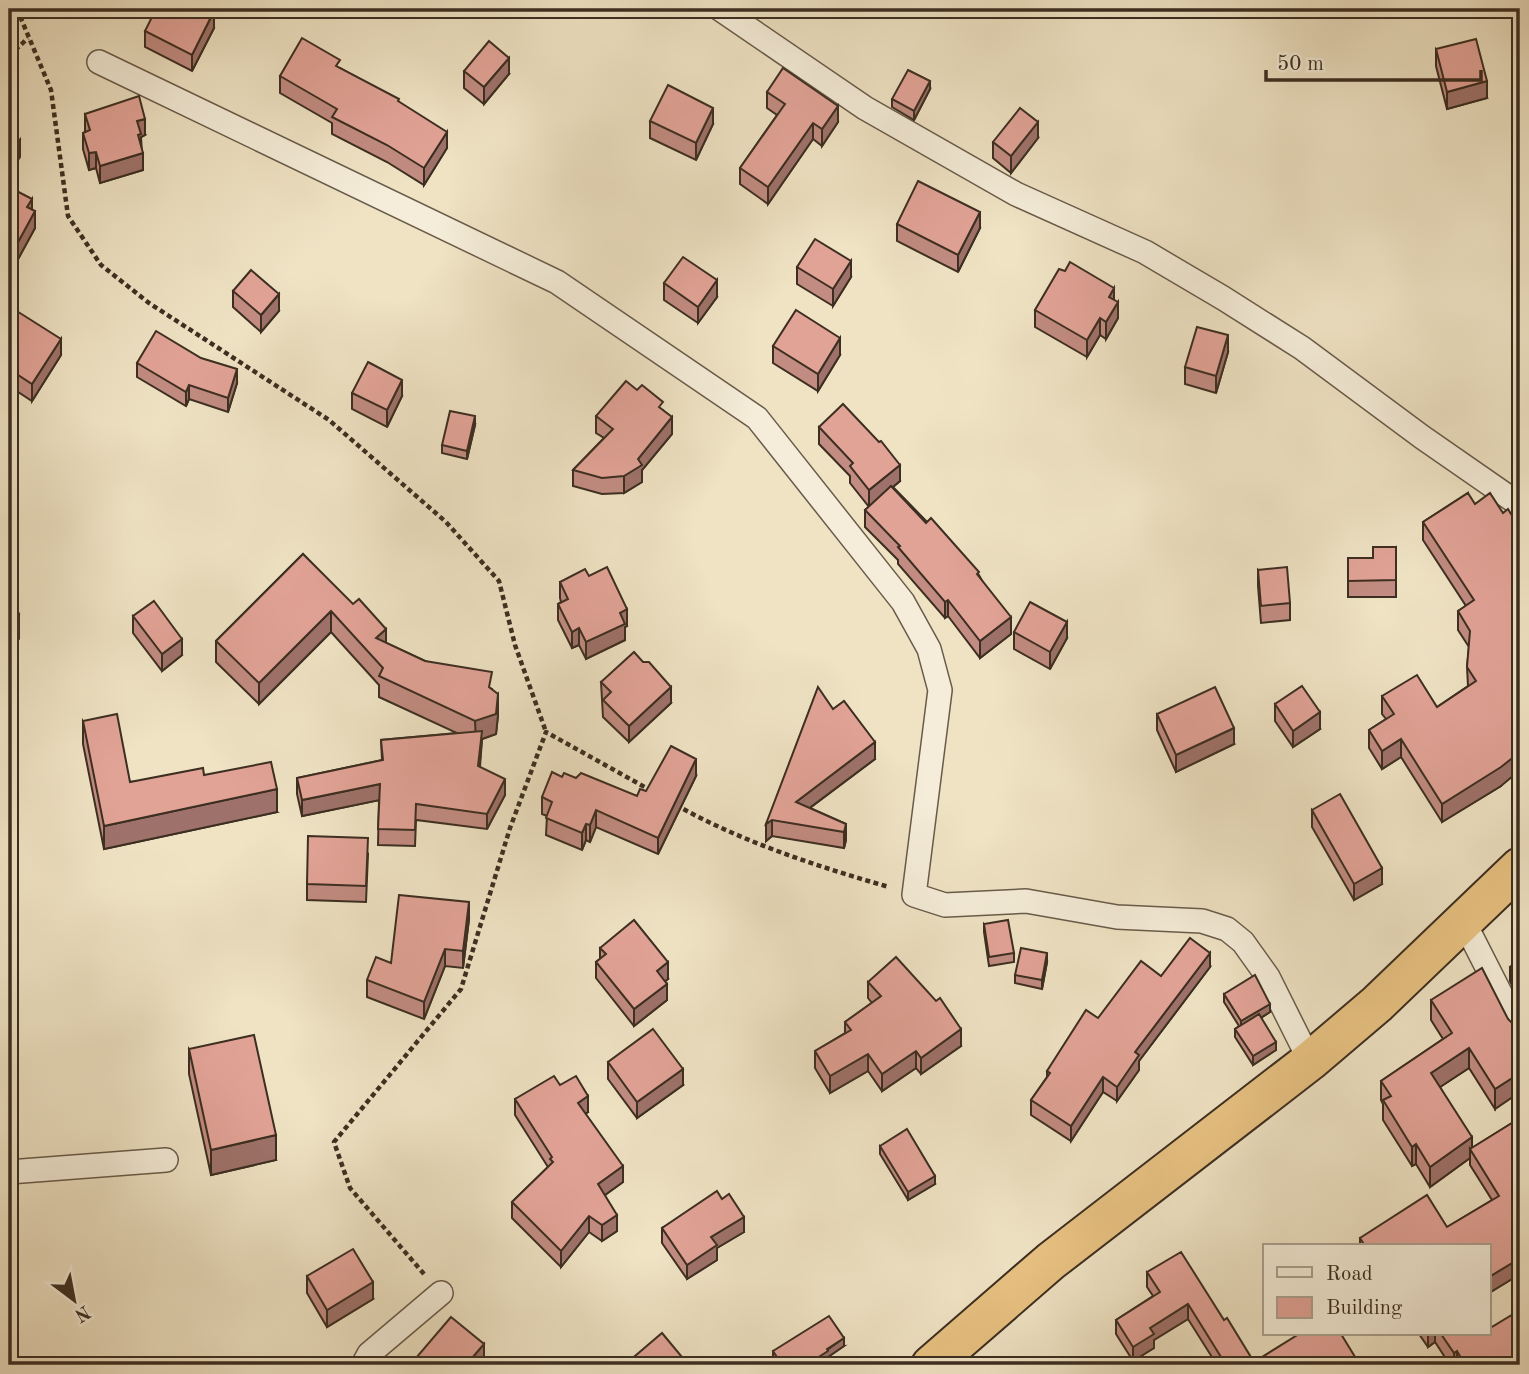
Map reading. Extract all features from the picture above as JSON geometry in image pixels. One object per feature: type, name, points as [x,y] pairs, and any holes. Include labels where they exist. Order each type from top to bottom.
[{"type":"highway","points":[[931,1365],[1051,1261],[1310,1060],[1377,1004],[1520,867]]},
{"type":"street","points":[[720,9],[865,108],[1016,194],[1145,252],[1223,298],[1303,348],[1422,437],[1520,505]]},
{"type":"street","points":[[99,62],[557,282],[757,418],[902,602],[929,649],[940,690],[915,895],[945,905],[1026,901],[1117,917],[1202,921],[1227,929],[1243,942],[1268,977],[1310,1060]]},
{"type":"street","points":[[1464,922],[1520,1032]]},
{"type":"street","points":[[9,1172],[166,1160]]},
{"type":"street","points":[[363,1365],[369,1353],[441,1293]]},
{"type":"path","points":[[17,9],[51,90],[68,216],[101,265],[149,303],[329,419],[446,522],[499,581],[515,645],[546,732],[510,828],[461,989],[334,1142],[350,1188],[441,1293]]},
{"type":"path","points":[[9,56],[28,38]]},
{"type":"path","points":[[546,732],[661,796]]},
{"type":"path","points":[[673,803],[696,816],[810,864],[915,895]]},
{"type":"building","points":[[156,9],[214,11],[192,55],[145,31]]},
{"type":"building","points":[[302,38],[340,60],[336,66],[399,99],[398,101],[447,132],[424,168],[387,145],[332,117],[337,109],[280,76]]},
{"type":"building","points":[[1476,39],[1487,81],[1447,92],[1436,49]]},
{"type":"building","points":[[489,41],[509,58],[484,87],[464,71]]},
{"type":"building","points":[[783,68],[838,106],[822,129],[813,123],[768,187],[740,168],[785,104],[767,92]]},
{"type":"building","points":[[908,70],[930,81],[914,111],[892,99]]},
{"type":"building","points":[[668,85],[713,108],[696,143],[650,121]]},
{"type":"building","points":[[139,96],[145,119],[137,121],[143,153],[100,166],[96,152],[89,153],[83,133],[90,130],[85,114]]},
{"type":"building","points":[[1020,108],[1038,122],[1011,156],[993,142]]},
{"type":"building","points":[[9,134],[20,140],[9,157]]},
{"type":"building","points":[[918,181],[980,212],[958,255],[897,224]]},
{"type":"building","points":[[9,187],[32,199],[27,207],[35,211],[17,244],[9,239]]},
{"type":"building","points":[[815,239],[851,261],[833,289],[797,267]]},
{"type":"building","points":[[683,257],[717,280],[698,307],[664,283]]},
{"type":"building","points":[[1070,262],[1114,288],[1109,297],[1118,302],[1106,322],[1100,318],[1087,340],[1035,310],[1059,269],[1065,271]]},
{"type":"building","points":[[251,270],[279,294],[261,315],[233,291]]},
{"type":"building","points":[[12,308],[61,339],[32,384],[9,369],[9,313]]},
{"type":"building","points":[[796,310],[840,338],[818,374],[773,346]]},
{"type":"building","points":[[1197,327],[1228,335],[1216,376],[1185,367]]},
{"type":"building","points":[[156,331],[201,358],[237,369],[228,398],[189,385],[186,392],[137,363]]},
{"type":"building","points":[[368,362],[402,380],[387,410],[352,393]]},
{"type":"building","points":[[626,381],[637,390],[642,385],[663,402],[659,407],[672,417],[638,459],[642,465],[624,476],[602,478],[573,470],[613,429],[596,416]]},
{"type":"building","points":[[843,404],[879,442],[881,441],[900,465],[869,490],[850,466],[853,463],[819,427]]},
{"type":"building","points":[[450,411],[475,416],[467,451],[442,445]]},
{"type":"building","points":[[891,486],[926,523],[931,518],[979,572],[977,574],[1011,617],[980,641],[948,600],[945,602],[898,547],[900,546],[865,510]]},
{"type":"building","points":[[1468,493],[1475,504],[1490,493],[1503,513],[1508,509],[1520,529],[1520,752],[1442,804],[1401,739],[1382,751],[1369,730],[1394,714],[1382,696],[1417,675],[1437,707],[1476,681],[1467,667],[1470,631],[1458,611],[1474,600],[1423,522]]},
{"type":"building","points":[[1373,547],[1396,547],[1396,580],[1348,581],[1348,558],[1373,558]]},
{"type":"building","points":[[303,554],[353,604],[359,599],[386,629],[376,638],[425,661],[492,672],[489,687],[498,694],[496,714],[475,721],[379,676],[383,668],[331,611],[259,683],[216,641]]},
{"type":"building","points":[[607,567],[627,609],[620,613],[625,624],[586,642],[579,628],[572,632],[558,604],[568,599],[560,582],[585,569],[589,576]]},
{"type":"building","points":[[1287,567],[1290,603],[1261,606],[1258,570]]},
{"type":"building","points":[[9,594],[19,614],[9,619]]},
{"type":"building","points":[[154,601],[182,639],[162,654],[133,616]]},
{"type":"building","points":[[1030,602],[1067,622],[1050,652],[1014,632]]},
{"type":"building","points":[[634,652],[643,662],[649,662],[671,687],[629,726],[603,700],[611,692],[601,682]]},
{"type":"building","points":[[1302,686],[1320,712],[1293,731],[1275,704]]},
{"type":"building","points":[[818,687],[833,709],[844,701],[875,742],[796,802],[846,824],[844,832],[772,820],[766,824]]},
{"type":"building","points":[[1215,687],[1234,728],[1176,755],[1157,714]]},
{"type":"building","points":[[117,714],[130,782],[203,768],[204,775],[271,762],[277,789],[104,826],[83,721]]},
{"type":"building","points":[[482,731],[478,766],[505,779],[487,814],[416,804],[415,830],[378,829],[380,784],[302,800],[297,778],[383,760],[381,740]]},
{"type":"building","points":[[671,746],[696,759],[658,838],[596,810],[590,825],[586,824],[582,833],[546,818],[552,802],[542,797],[552,772],[562,777],[564,773],[576,778],[581,773],[637,796],[640,789],[646,791]]},
{"type":"building","points":[[9,777],[15,818],[9,819]]},
{"type":"building","points":[[1340,794],[1382,868],[1354,884],[1312,810]]},
{"type":"building","points":[[308,836],[368,838],[366,886],[307,884]]},
{"type":"building","points":[[399,895],[469,902],[463,951],[445,949],[424,1002],[367,980],[376,957],[391,963]]},
{"type":"building","points":[[634,920],[668,962],[657,971],[667,984],[634,1009],[596,962],[606,954],[600,948]]},
{"type":"building","points":[[1008,920],[1014,953],[989,957],[984,924]]},
{"type":"building","points":[[1190,938],[1210,953],[1135,1052],[1139,1055],[1117,1087],[1103,1077],[1071,1126],[1031,1100],[1050,1073],[1047,1071],[1086,1010],[1098,1018],[1141,961],[1161,976]]},
{"type":"building","points":[[1021,948],[1047,953],[1042,980],[1015,975]]},
{"type":"building","points":[[896,957],[936,1001],[940,998],[961,1029],[921,1058],[916,1051],[882,1074],[868,1054],[830,1076],[815,1051],[851,1030],[845,1022],[881,996],[868,982]]},
{"type":"building","points":[[1520,960],[1520,988],[1510,967]]},
{"type":"building","points":[[1482,968],[1508,1019],[1520,1027],[1520,1073],[1495,1089],[1469,1048],[1431,1073],[1472,1137],[1430,1167],[1416,1144],[1412,1147],[1383,1100],[1391,1096],[1381,1081],[1452,1033],[1431,1000]]},
{"type":"building","points":[[1255,975],[1270,1004],[1241,1021],[1224,994]]},
{"type":"building","points":[[1259,1014],[1276,1042],[1253,1056],[1235,1029]]},
{"type":"building","points":[[653,1029],[683,1069],[637,1102],[608,1062]]},
{"type":"building","points":[[254,1035],[276,1135],[211,1150],[189,1049]]},
{"type":"building","points":[[554,1076],[560,1085],[576,1076],[588,1096],[578,1103],[623,1166],[598,1184],[617,1215],[602,1225],[589,1216],[561,1251],[512,1202],[553,1162],[515,1099]]},
{"type":"building","points":[[1520,1118],[1520,1276],[1512,1263],[1490,1276],[1490,1244],[1364,1244],[1360,1238],[1427,1195],[1447,1227],[1499,1196],[1470,1149]]},
{"type":"building","points":[[907,1129],[935,1176],[908,1192],[880,1146]]},
{"type":"building","points":[[717,1191],[722,1199],[729,1194],[744,1217],[711,1237],[717,1245],[687,1265],[662,1228]]},
{"type":"building","points":[[353,1249],[373,1282],[327,1310],[307,1276]]},
{"type":"building","points":[[1181,1252],[1254,1362],[1296,1336],[1342,1336],[1360,1365],[1226,1365],[1188,1304],[1150,1328],[1154,1334],[1133,1347],[1116,1320],[1160,1292],[1147,1272]]},
{"type":"building","points":[[1520,1310],[1520,1365],[1465,1365],[1457,1351],[1454,1353],[1442,1336],[1490,1336],[1490,1328]]},
{"type":"building","points":[[829,1316],[844,1338],[806,1365],[782,1365],[773,1351]]},
{"type":"building","points":[[451,1317],[484,1344],[466,1365],[410,1365]]},
{"type":"building","points":[[662,1333],[686,1362],[689,1360],[694,1365],[630,1365],[628,1362]]},
{"type":"building","points":[[528,1359],[539,1365],[525,1365]]}]
